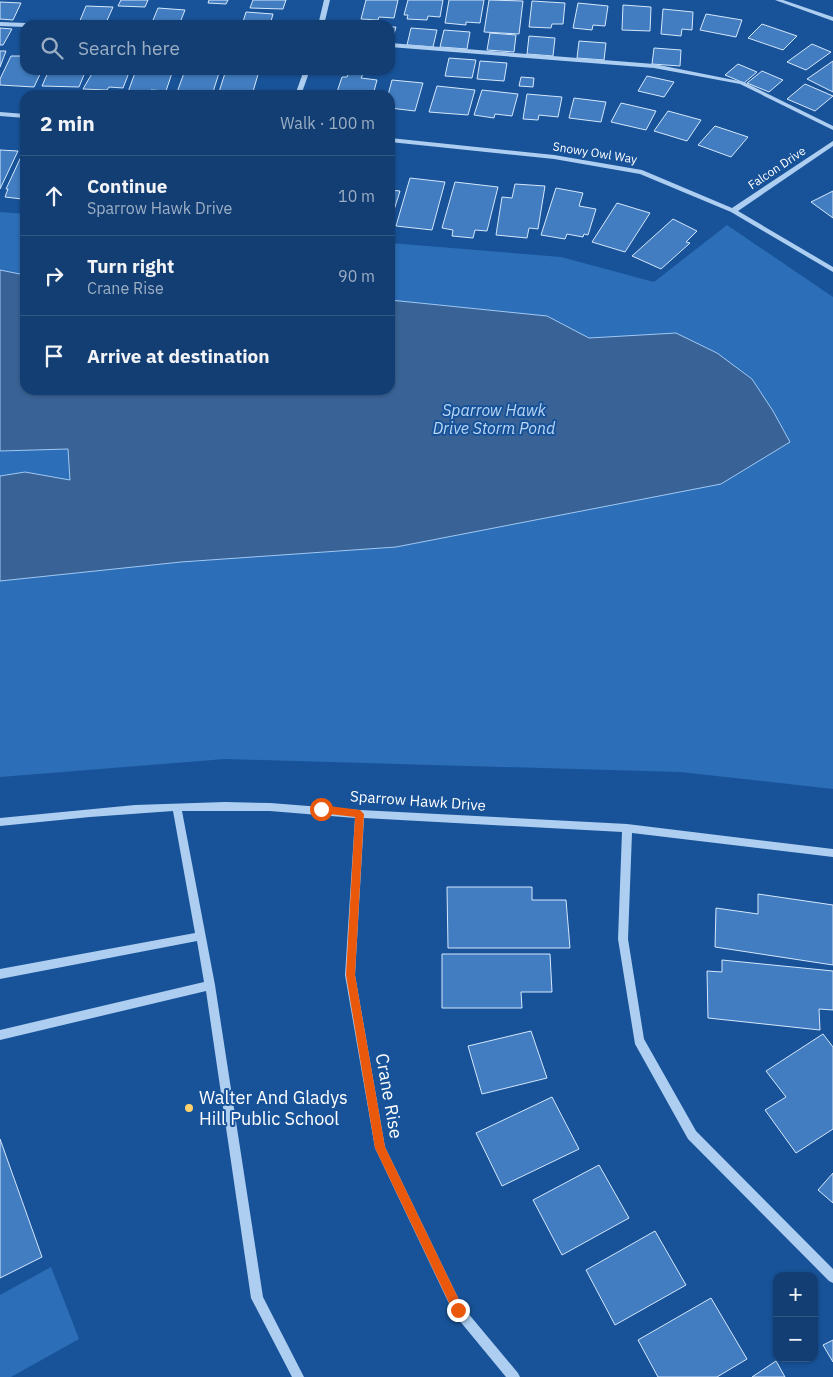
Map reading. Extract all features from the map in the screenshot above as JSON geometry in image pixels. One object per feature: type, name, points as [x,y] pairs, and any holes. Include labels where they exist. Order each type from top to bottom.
[{"type":"street","points":[[322,20],[327,0]]},
{"type":"street","points":[[778,0],[833,19]]},
{"type":"street","points":[[0,24],[20,26]]},
{"type":"street","points":[[395,45],[654,66],[742,83],[833,128]]},
{"type":"street","points":[[300,90],[304,75]]},
{"type":"street","points":[[0,114],[20,116]]},
{"type":"street","name":"Snowy Owl Way","points":[[395,141],[554,157],[642,172],[733,211],[833,270]]},
{"type":"street","name":"Falcon Drive","points":[[733,211],[833,143]]},
{"type":"street","points":[[177,807],[210,985],[257,1298],[298,1377]]},
{"type":"street","name":"Sparrow Hawk Drive","points":[[0,822],[107,810],[177,807],[321,809],[360,814],[627,828],[833,853]]},
{"type":"street","name":"Crane Rise","points":[[360,814],[350,975],[380,1148],[458,1310],[514,1377]]},
{"type":"street","points":[[627,828],[623,939],[639,1040],[692,1135],[833,1277]]},
{"type":"street","points":[[0,974],[201,936]]},
{"type":"street","points":[[0,1035],[210,985]]},
{"type":"shaded area","points":[[0,212],[20,214],[20,395],[395,395],[395,243],[561,257],[654,282],[727,225],[833,297],[833,789],[680,772],[225,759],[0,777]]},
{"type":"shaded area","points":[[51,1267],[79,1339],[11,1377],[0,1377],[0,1295]]},
{"type":"water","name":"Sparrow Hawk Drive Storm Pond","points":[[0,270],[20,274],[20,395],[395,395],[395,301],[547,316],[589,338],[676,333],[717,353],[752,379],[790,442],[721,484],[396,547],[181,562],[0,581],[0,476],[25,472],[70,480],[68,449],[0,451]]},
{"type":"building","points":[[121,0],[148,0],[145,7],[118,6]]},
{"type":"building","points":[[209,0],[228,0],[226,4],[208,3]]},
{"type":"building","points":[[253,0],[286,0],[283,9],[250,8]]},
{"type":"building","points":[[366,0],[398,0],[394,18],[379,17],[378,20],[361,19]]},
{"type":"building","points":[[408,0],[443,0],[440,17],[428,16],[427,20],[407,19],[408,15],[404,15]]},
{"type":"building","points":[[449,0],[484,0],[480,23],[466,22],[466,25],[445,23]]},
{"type":"building","points":[[489,0],[523,1],[519,34],[484,32]]},
{"type":"building","points":[[532,1],[565,3],[563,24],[552,24],[551,28],[529,27]]},
{"type":"building","points":[[0,2],[21,3],[13,20],[0,19]]},
{"type":"building","points":[[578,3],[608,6],[605,26],[593,25],[592,30],[573,28]]},
{"type":"building","points":[[623,5],[651,7],[650,31],[622,30]]},
{"type":"building","points":[[86,6],[113,7],[107,20],[80,20]]},
{"type":"building","points":[[158,8],[185,10],[181,20],[153,20]]},
{"type":"building","points":[[663,9],[693,12],[692,30],[682,29],[681,36],[661,34]]},
{"type":"building","points":[[246,12],[273,14],[271,20],[244,20]]},
{"type":"building","points":[[706,14],[742,20],[736,37],[700,30]]},
{"type":"building","points":[[762,24],[797,36],[783,50],[748,38]]},
{"type":"building","points":[[0,28],[12,29],[3,45],[0,45]]},
{"type":"building","points":[[411,28],[437,30],[433,47],[407,45]]},
{"type":"building","points":[[444,30],[470,32],[467,49],[440,47]]},
{"type":"building","points":[[490,33],[516,35],[514,52],[487,50]]},
{"type":"building","points":[[529,36],[555,38],[553,56],[527,54]]},
{"type":"building","points":[[579,41],[606,43],[604,60],[577,58]]},
{"type":"building","points":[[812,44],[831,52],[806,70],[787,62]]},
{"type":"building","points":[[654,48],[681,50],[680,66],[652,64]]},
{"type":"building","points":[[0,51],[6,51],[0,67]]},
{"type":"building","points":[[11,56],[20,56],[20,75],[40,75],[34,87],[0,85],[0,79]]},
{"type":"building","points":[[449,58],[476,60],[472,78],[445,76]]},
{"type":"building","points":[[480,61],[507,63],[504,81],[477,79]]},
{"type":"building","points":[[833,61],[833,92],[807,79]]},
{"type":"building","points":[[738,64],[757,72],[744,83],[725,75]]},
{"type":"building","points":[[762,71],[783,80],[769,92],[747,83]]},
{"type":"building","points":[[47,75],[84,75],[79,87],[42,86]]},
{"type":"building","points":[[91,75],[128,75],[123,88],[109,87],[107,90],[83,89]]},
{"type":"building","points":[[134,75],[171,75],[166,90],[129,90]]},
{"type":"building","points":[[183,75],[218,75],[214,90],[178,90]]},
{"type":"building","points":[[224,75],[258,75],[253,90],[220,90]]},
{"type":"building","points":[[348,75],[362,75],[361,78],[377,80],[374,90],[338,90],[342,77],[347,77]]},
{"type":"building","points":[[647,76],[674,82],[664,97],[638,91]]},
{"type":"building","points":[[521,77],[534,78],[533,87],[519,86]]},
{"type":"building","points":[[392,80],[423,83],[415,111],[395,109],[395,90],[389,90]]},
{"type":"building","points":[[805,84],[833,96],[815,111],[787,99]]},
{"type":"building","points":[[437,86],[475,90],[468,115],[429,112]]},
{"type":"building","points":[[482,90],[518,94],[512,116],[495,114],[494,118],[474,115]]},
{"type":"building","points":[[527,94],[562,97],[558,117],[539,115],[538,120],[523,119]]},
{"type":"building","points":[[574,98],[606,102],[601,122],[569,118]]},
{"type":"building","points":[[621,103],[656,111],[646,130],[611,122]]},
{"type":"building","points":[[668,111],[701,120],[687,141],[654,131]]},
{"type":"building","points":[[715,126],[748,137],[731,157],[698,145]]},
{"type":"building","points":[[0,150],[18,151],[0,189]]},
{"type":"building","points":[[20,159],[20,199],[5,197],[8,189],[6,189]]},
{"type":"building","points":[[410,178],[445,182],[432,230],[396,226]]},
{"type":"building","points":[[455,182],[498,187],[487,231],[475,230],[473,238],[452,236],[453,230],[442,228]]},
{"type":"building","points":[[515,184],[545,186],[538,229],[529,228],[527,238],[496,235],[502,197],[512,198]]},
{"type":"building","points":[[556,188],[583,193],[579,206],[596,209],[588,235],[584,234],[583,237],[567,234],[565,239],[541,235]]},
{"type":"building","points":[[395,190],[400,191],[395,207]]},
{"type":"building","points":[[833,191],[833,218],[811,202]]},
{"type":"building","points":[[617,203],[650,213],[625,252],[592,242]]},
{"type":"building","points":[[673,219],[697,231],[686,242],[690,243],[661,269],[632,256]]},
{"type":"building","points":[[447,887],[532,887],[532,900],[566,900],[570,948],[448,948]]},
{"type":"building","points":[[758,894],[833,905],[833,965],[715,947],[716,908],[758,914]]},
{"type":"building","points":[[442,954],[550,954],[552,992],[521,992],[522,1008],[442,1008]]},
{"type":"building","points":[[722,960],[833,971],[833,1010],[819,1009],[820,1030],[708,1018],[707,971],[722,972]]},
{"type":"building","points":[[531,1031],[547,1078],[482,1094],[468,1046]]},
{"type":"building","points":[[823,1034],[833,1047],[833,1129],[796,1153],[765,1110],[786,1097],[766,1071]]},
{"type":"building","points":[[552,1097],[579,1149],[502,1186],[476,1133]]},
{"type":"building","points":[[0,1139],[42,1257],[0,1278]]},
{"type":"building","points":[[599,1165],[629,1218],[562,1255],[533,1200]]},
{"type":"building","points":[[833,1173],[833,1203],[818,1190]]},
{"type":"building","points":[[655,1231],[686,1285],[615,1325],[586,1270]]},
{"type":"building","points":[[711,1298],[747,1359],[717,1377],[658,1377],[638,1340]]},
{"type":"building","points":[[833,1340],[833,1362],[823,1345]]},
{"type":"building","points":[[777,1362],[785,1377],[752,1377]]},
{"type":"place","name":"Walter And Gladys Hill Public School","points":[[189,1108]]},
{"type":"route","points":[[321,809],[360,814],[350,975],[380,1148],[458,1310]]}]
